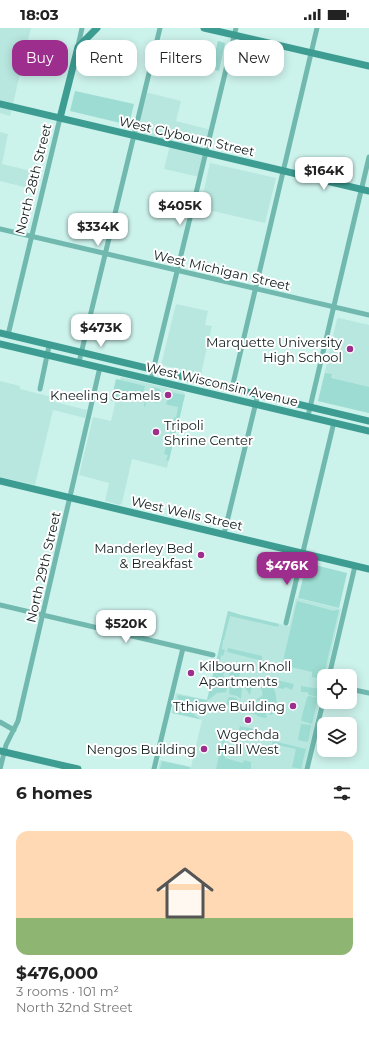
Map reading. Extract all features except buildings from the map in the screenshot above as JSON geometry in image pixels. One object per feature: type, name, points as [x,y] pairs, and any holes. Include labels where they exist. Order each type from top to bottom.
[{"type":"street","name":"North 28th Street","points":[[79,40],[82,28]]},
{"type":"street","points":[[85,40],[97,28]]},
{"type":"street","points":[[79,362],[160,28]]},
{"type":"street","points":[[204,28],[235,31],[311,53],[369,66]]},
{"type":"street","points":[[232,388],[317,28]]},
{"type":"street","points":[[151,379],[235,31]]},
{"type":"street","name":"North 28th Street","points":[[8,335],[76,55]]},
{"type":"street","name":"West Clybourn Street","points":[[0,104],[369,191]]},
{"type":"street","points":[[308,416],[369,158]]},
{"type":"street","name":"West Michigan Street","points":[[0,229],[369,315]]},
{"type":"street","name":"West Wisconsin Avenue","points":[[0,333],[49,346],[369,421]]},
{"type":"street","points":[[0,339],[8,335]]},
{"type":"street","name":"West Wisconsin Avenue","points":[[0,344],[369,431]]},
{"type":"street","points":[[40,389],[49,346]]},
{"type":"street","name":"North 29th Street","points":[[0,769],[2,752],[18,721],[100,367]]},
{"type":"street","points":[[224,534],[258,394]]},
{"type":"street","points":[[286,623],[334,422]]},
{"type":"street","name":"West Wells Street","points":[[0,481],[369,569]]},
{"type":"street","points":[[331,669],[355,566]]},
{"type":"street","points":[[0,605],[213,655]]},
{"type":"street","points":[[154,769],[183,648]]},
{"type":"street","points":[[357,691],[369,694]]},
{"type":"street","points":[[307,769],[321,709]]},
{"type":"street","points":[[0,722],[14,730]]},
{"type":"street","points":[[2,752],[78,769]]},
{"type":"shaded area","points":[[0,28],[31,28],[28,40],[12,40],[12,76],[20,76],[10,116],[0,113]]},
{"type":"shaded area","points":[[218,41],[224,43],[219,71],[216,70],[216,49]]},
{"type":"shaded area","points":[[75,91],[134,104],[129,125],[70,111]]},
{"type":"shaded area","points":[[145,92],[181,101],[176,121],[211,130],[200,177],[164,169],[170,145],[134,136]]},
{"type":"shaded area","points":[[0,132],[8,134],[2,164],[40,173],[36,190],[0,181]]},
{"type":"shaded area","points":[[210,163],[276,178],[265,223],[200,208]]},
{"type":"shaded area","points":[[176,304],[208,311],[205,325],[212,326],[201,374],[161,365]]},
{"type":"shaded area","name":"Marquette University High School","points":[[339,318],[369,325],[369,413],[318,401],[337,319]]},
{"type":"shaded area","points":[[325,373],[332,374],[331,378],[369,387],[369,413],[318,401]]},
{"type":"shaded area","points":[[121,377],[184,392],[185,394],[167,468],[132,459],[122,503],[120,505],[105,501],[109,483],[79,475],[93,417],[111,421]]},
{"type":"shaded area","points":[[116,379],[145,386],[143,394],[139,400],[119,396],[117,402],[111,401]]},
{"type":"shaded area","points":[[0,381],[20,386],[20,389],[56,398],[55,402],[87,410],[85,418],[53,410],[35,485],[0,477]]},
{"type":"shaded area","points":[[152,387],[160,389],[161,392],[159,402],[157,403],[147,400],[145,407],[145,399]]},
{"type":"shaded area","points":[[170,392],[185,395],[177,429],[172,427],[174,417],[176,418],[178,407],[166,404]]},
{"type":"shaded area","points":[[171,430],[176,431],[169,460],[166,461],[168,455],[164,454]]},
{"type":"shaded area","points":[[307,563],[347,573],[339,608],[298,598]]},
{"type":"shaded area","points":[[296,598],[341,609],[328,669],[317,669],[318,709],[304,769],[158,769],[160,760],[191,767],[202,720],[171,713],[176,693],[207,700],[228,611],[289,626]]},
{"type":"shaded area","points":[[297,601],[334,611],[339,610],[325,669],[317,669],[317,678],[312,677],[312,672],[282,665]]},
{"type":"shaded area","points":[[228,611],[279,624],[278,627],[230,616],[223,640],[222,649],[225,650],[223,656],[221,655],[220,662],[225,664],[224,678],[228,685],[226,692],[217,693],[207,701],[205,711],[197,710],[195,712],[177,698],[178,695],[207,700]]},
{"type":"shaded area","points":[[228,648],[262,656],[262,660],[269,662],[269,666],[263,665],[263,661],[227,652]]},
{"type":"shaded area","points":[[236,664],[240,666],[241,669],[238,681],[236,682],[229,675],[231,666]]},
{"type":"shaded area","points":[[261,678],[266,679],[270,683],[276,693],[275,711],[272,715],[269,714],[265,703],[256,700],[262,696],[262,691],[260,688],[256,687],[251,689],[250,695],[245,688],[247,682]]},
{"type":"shaded area","points":[[272,679],[294,684],[292,690],[286,687],[283,689],[275,687]]},
{"type":"shaded area","points":[[230,686],[234,689],[242,688],[241,699],[237,696],[229,694]]},
{"type":"shaded area","points":[[301,686],[317,689],[317,697],[309,695],[307,692],[301,692]]},
{"type":"shaded area","points":[[307,697],[317,698],[312,724],[301,720]]},
{"type":"shaded area","points":[[228,698],[236,698],[239,702],[238,710],[231,709],[231,706],[226,705]]},
{"type":"shaded area","points":[[176,701],[200,719],[173,713]]},
{"type":"shaded area","points":[[248,701],[263,705],[267,717],[265,718],[241,711],[243,704]]},
{"type":"shaded area","points":[[301,724],[311,725],[308,742],[298,740]]},
{"type":"shaded area","points":[[240,726],[259,730],[260,735],[255,738],[239,735],[238,733]]},
{"type":"shaded area","points":[[226,740],[224,743],[225,758],[243,763],[244,760],[251,762],[251,769],[216,769],[222,741]]},
{"type":"shaded area","points":[[273,741],[306,749],[301,769],[292,767],[296,749],[272,744]]},
{"type":"shaded area","points":[[162,761],[190,767],[190,769],[160,769]]},
{"type":"place","name":"Marquette University High School","points":[[350,349]]},
{"type":"place","name":"Kneeling Camels","points":[[168,395]]},
{"type":"place","name":"Tripoli Shrine Center","points":[[156,432]]},
{"type":"place","name":"Manderley Bed & Breakfast","points":[[201,555]]},
{"type":"place","name":"Kilbourn Knoll Apartments","points":[[191,673]]},
{"type":"place","name":"Tthigwe Building","points":[[293,706]]},
{"type":"place","name":"Wgechda Hall West","points":[[248,720]]},
{"type":"place","name":"Nengos Building","points":[[204,749]]}]
